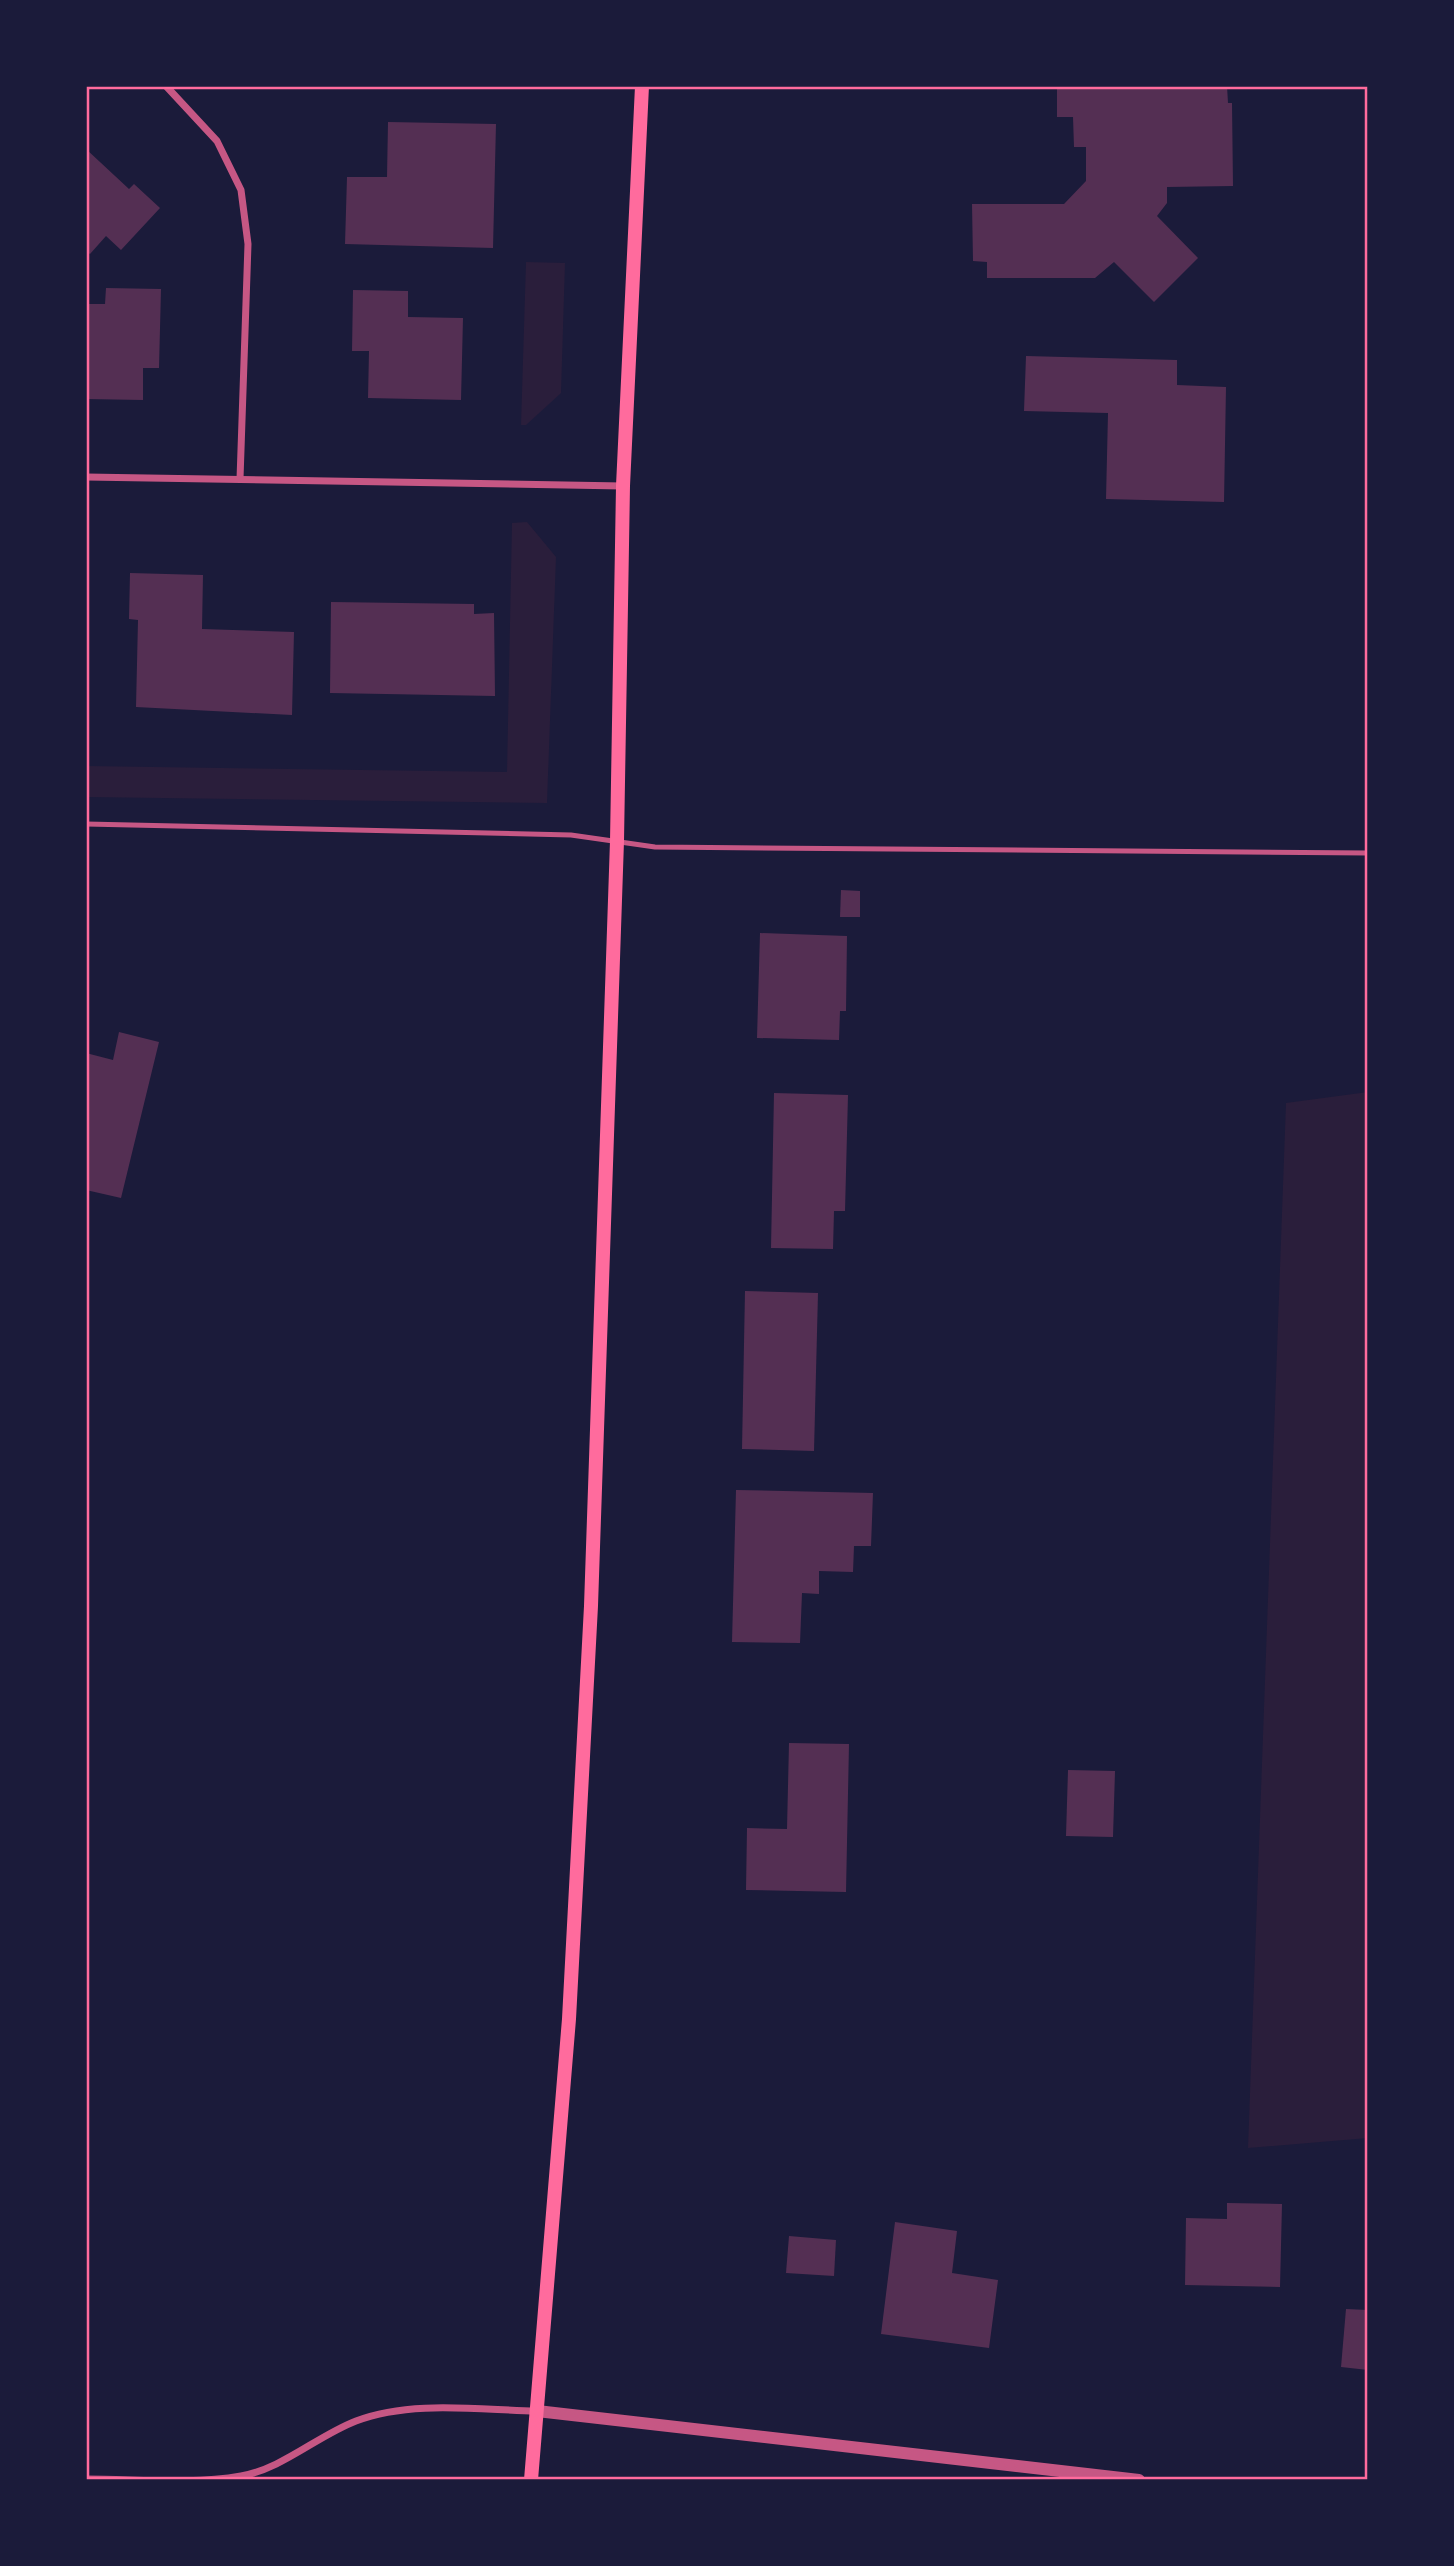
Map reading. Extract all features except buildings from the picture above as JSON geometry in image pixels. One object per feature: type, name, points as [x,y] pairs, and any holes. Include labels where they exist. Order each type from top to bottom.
[{"type":"main road","points":[[531,2480],[569,2019],[590,1620],[617,841],[623,486],[642,86]]},
{"type":"street","points":[[166,86],[217,141],[241,190],[248,244],[240,479]]},
{"type":"street","points":[[86,477],[623,486]]},
{"type":"street","points":[[86,2479],[200,2480],[243,2476],[295,2454],[356,2421],[412,2409],[537,2411],[1139,2480]]},
{"type":"lane","points":[[86,824],[571,835],[655,846],[1368,853]]},
{"type":"shaded area","points":[[526,262],[565,263],[561,393],[526,425],[521,425]]},
{"type":"shaded area","points":[[527,522],[556,557],[547,803],[86,797],[86,766],[507,772],[512,523]]},
{"type":"shaded area","points":[[1368,1092],[1368,2138],[1248,2148],[1286,1103]]}]
